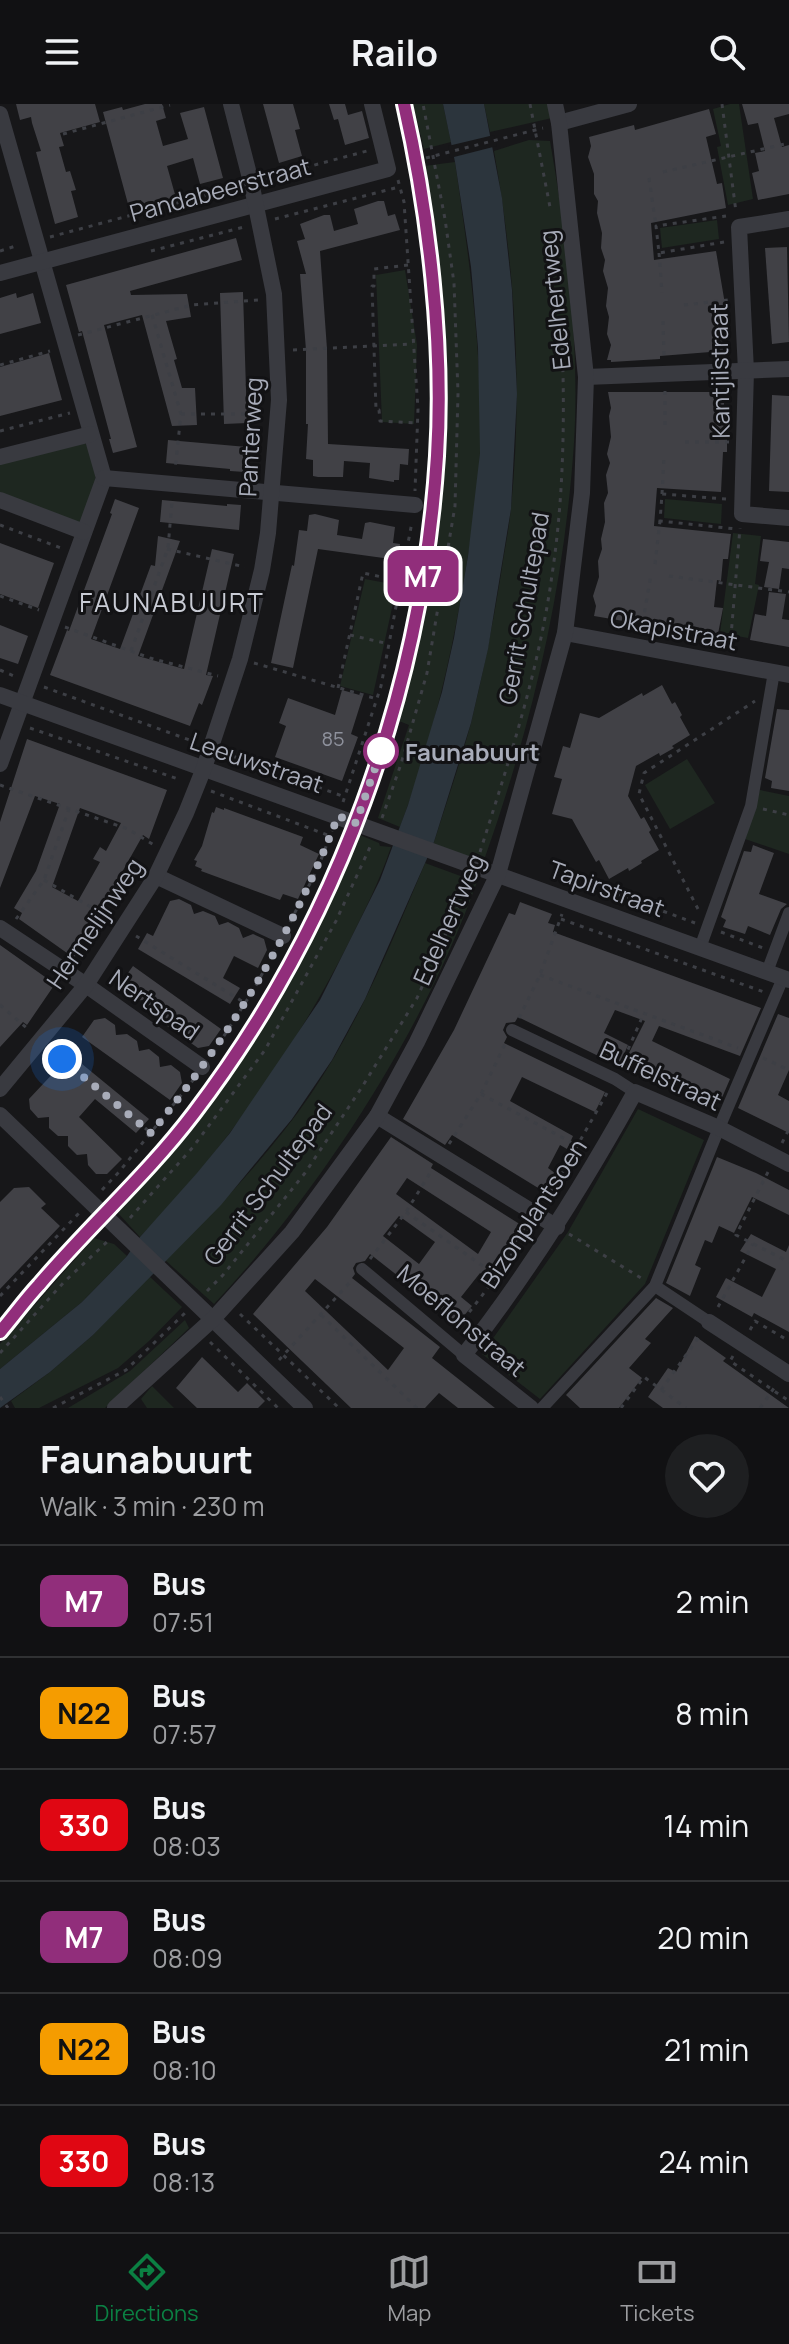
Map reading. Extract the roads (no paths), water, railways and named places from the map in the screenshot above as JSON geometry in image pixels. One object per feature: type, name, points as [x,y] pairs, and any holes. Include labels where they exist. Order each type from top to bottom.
[{"type":"street","name":"Panterweg","points":[[204,768],[240,659],[262,570],[278,414],[274,298],[251,182],[231,104]]},
{"type":"street","name":"Pandabeerstraat","points":[[0,273],[388,169],[372,104]]},
{"type":"street","name":"Edelhertweg","points":[[115,1408],[214,1318],[292,1232],[377,1116],[430,1017],[498,874],[565,633],[582,493],[586,377],[555,104]]},
{"type":"street","points":[[559,123],[629,104]]},
{"type":"street","points":[[0,114],[104,478],[0,764]]},
{"type":"street","name":"Kantjilstraat","points":[[789,219],[738,227],[746,371],[741,515],[789,518]]},
{"type":"street","points":[[586,377],[789,369]]},
{"type":"street","points":[[0,457],[91,434]]},
{"type":"street","points":[[104,478],[415,505]]},
{"type":"street","points":[[0,500],[84,532]]},
{"type":"street","name":"Okapistraat","points":[[565,633],[782,674],[771,690],[751,806],[700,948]]},
{"type":"street","name":"Leeuwstraat","points":[[0,695],[498,874]]},
{"type":"street","name":"Hermelijnweg","points":[[0,1089],[86,985],[156,876],[204,768]]},
{"type":"street","name":"Tapirstraat","points":[[498,874],[786,979]]},
{"type":"street","points":[[156,876],[283,936]]},
{"type":"street","points":[[767,972],[789,913]]},
{"type":"street","name":"Nertspad","points":[[3,930],[202,1067]]},
{"type":"street","points":[[542,1408],[655,1286],[751,1053],[786,979]]},
{"type":"street","name":"Buffelstraat","points":[[512,1030],[615,1079],[635,1092],[719,1128],[782,1160]]},
{"type":"street","name":"Bizonplantsoen","points":[[464,1355],[504,1305],[557,1227],[635,1092]]},
{"type":"street","points":[[0,1115],[305,1408]]},
{"type":"street","points":[[377,1116],[557,1227]]},
{"type":"street","name":"Moeflonstraat","points":[[362,1269],[531,1408]]},
{"type":"street","points":[[655,1286],[787,1372]]},
{"type":"lane","points":[[0,1332],[38,1285],[153,1163],[195,1112],[251,1031],[315,917],[356,823],[385,739],[418,609],[432,520],[437,453],[437,343],[430,261],[404,104]]},
{"type":"place","name":"Faunabuurt","points":[[381,751]]},
{"type":"district","name":"FAUNABUURT","points":[[172,602]]}]
